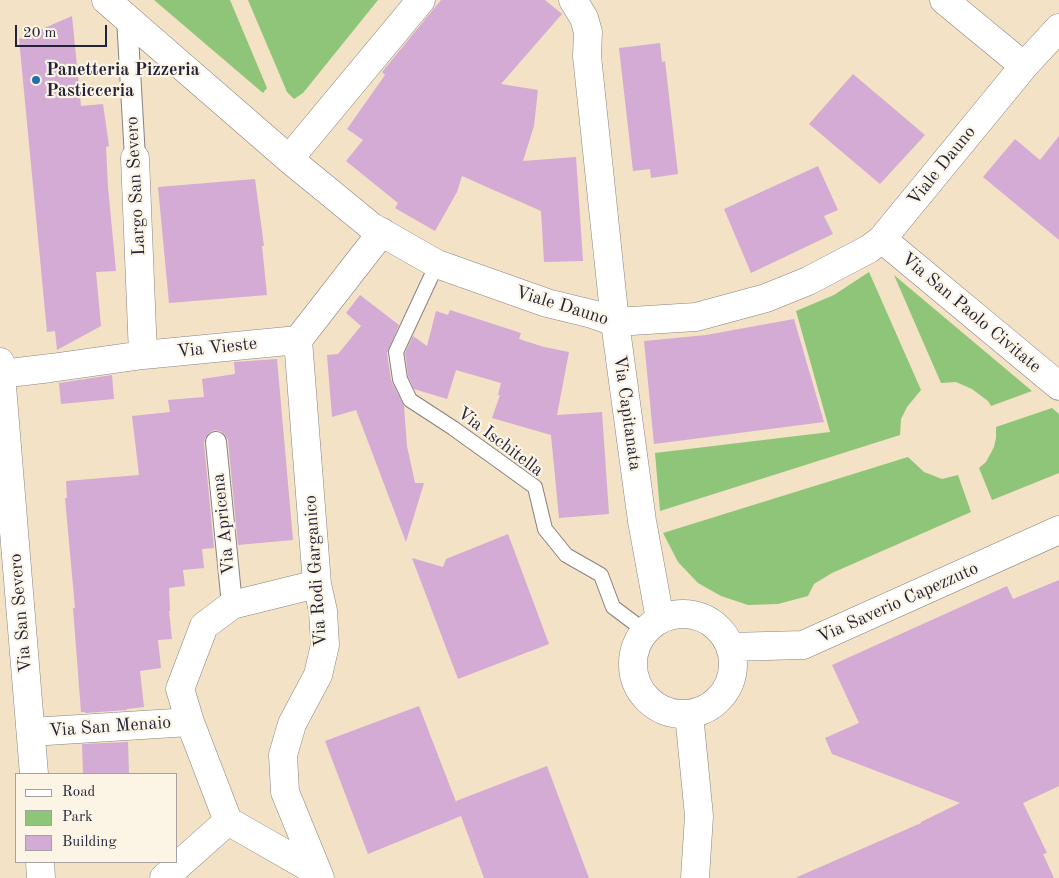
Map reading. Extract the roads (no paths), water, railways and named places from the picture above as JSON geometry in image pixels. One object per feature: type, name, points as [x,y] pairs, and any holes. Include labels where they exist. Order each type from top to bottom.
[{"type":"street","name":"Viale Dauno","points":[[106,0],[288,159],[372,227],[437,264],[547,303],[592,314],[615,322],[696,317],[766,298],[808,281],[869,249],[882,239],[1024,66],[1059,28]]},
{"type":"street","points":[[288,159],[421,0]]},
{"type":"street","name":"Via Capitanata","points":[[573,0],[584,18],[588,32],[587,56],[615,322],[643,526],[653,625]]},
{"type":"street","points":[[944,0],[1024,66]]},
{"type":"street","name":"Largo San Severo","points":[[127,18],[143,355]]},
{"type":"street","points":[[298,340],[382,232]]},
{"type":"street","name":"Via San Paolo Civitate","points":[[882,239],[1059,386]]},
{"type":"street","name":"Via Vieste","points":[[0,370],[51,368],[143,355],[298,340]]},
{"type":"street","name":"Via Rodi Garganico","points":[[298,340],[317,584],[323,612],[325,645],[318,675],[292,724],[283,755],[285,792],[318,875]]},
{"type":"street","name":"Via San Severo","points":[[0,370],[34,773]]},
{"type":"street","name":"Via Apricena","points":[[216,442],[232,605]]},
{"type":"street","name":"Via Saverio Capezzuto","points":[[730,647],[803,645],[1059,530]]},
{"type":"street","points":[[317,584],[232,605],[204,626],[180,689],[190,722],[228,821],[318,875]]},
{"type":"street","points":[[676,614],[694,615],[709,621],[722,632],[730,647],[733,661],[732,677],[726,690],[716,702],[704,710],[689,714],[674,714],[660,709],[648,700],[638,688],[633,674],[632,659],[637,644],[653,625],[676,614]]},
{"type":"street","points":[[689,714],[699,816],[695,878]]},
{"type":"street","name":"Via San Menaio","points":[[31,732],[190,722]]},
{"type":"street","points":[[164,878],[228,821]]},
{"type":"street","points":[[40,863],[41,878]]},
{"type":"lane","name":"Via Ischitella","points":[[437,264],[396,352],[400,379],[410,400],[453,428],[535,487],[545,529],[566,555],[601,575],[613,607],[653,625]]},
{"type":"place","name":"Panetteria Pizzeria Pasticceria","points":[[36,80]]}]
